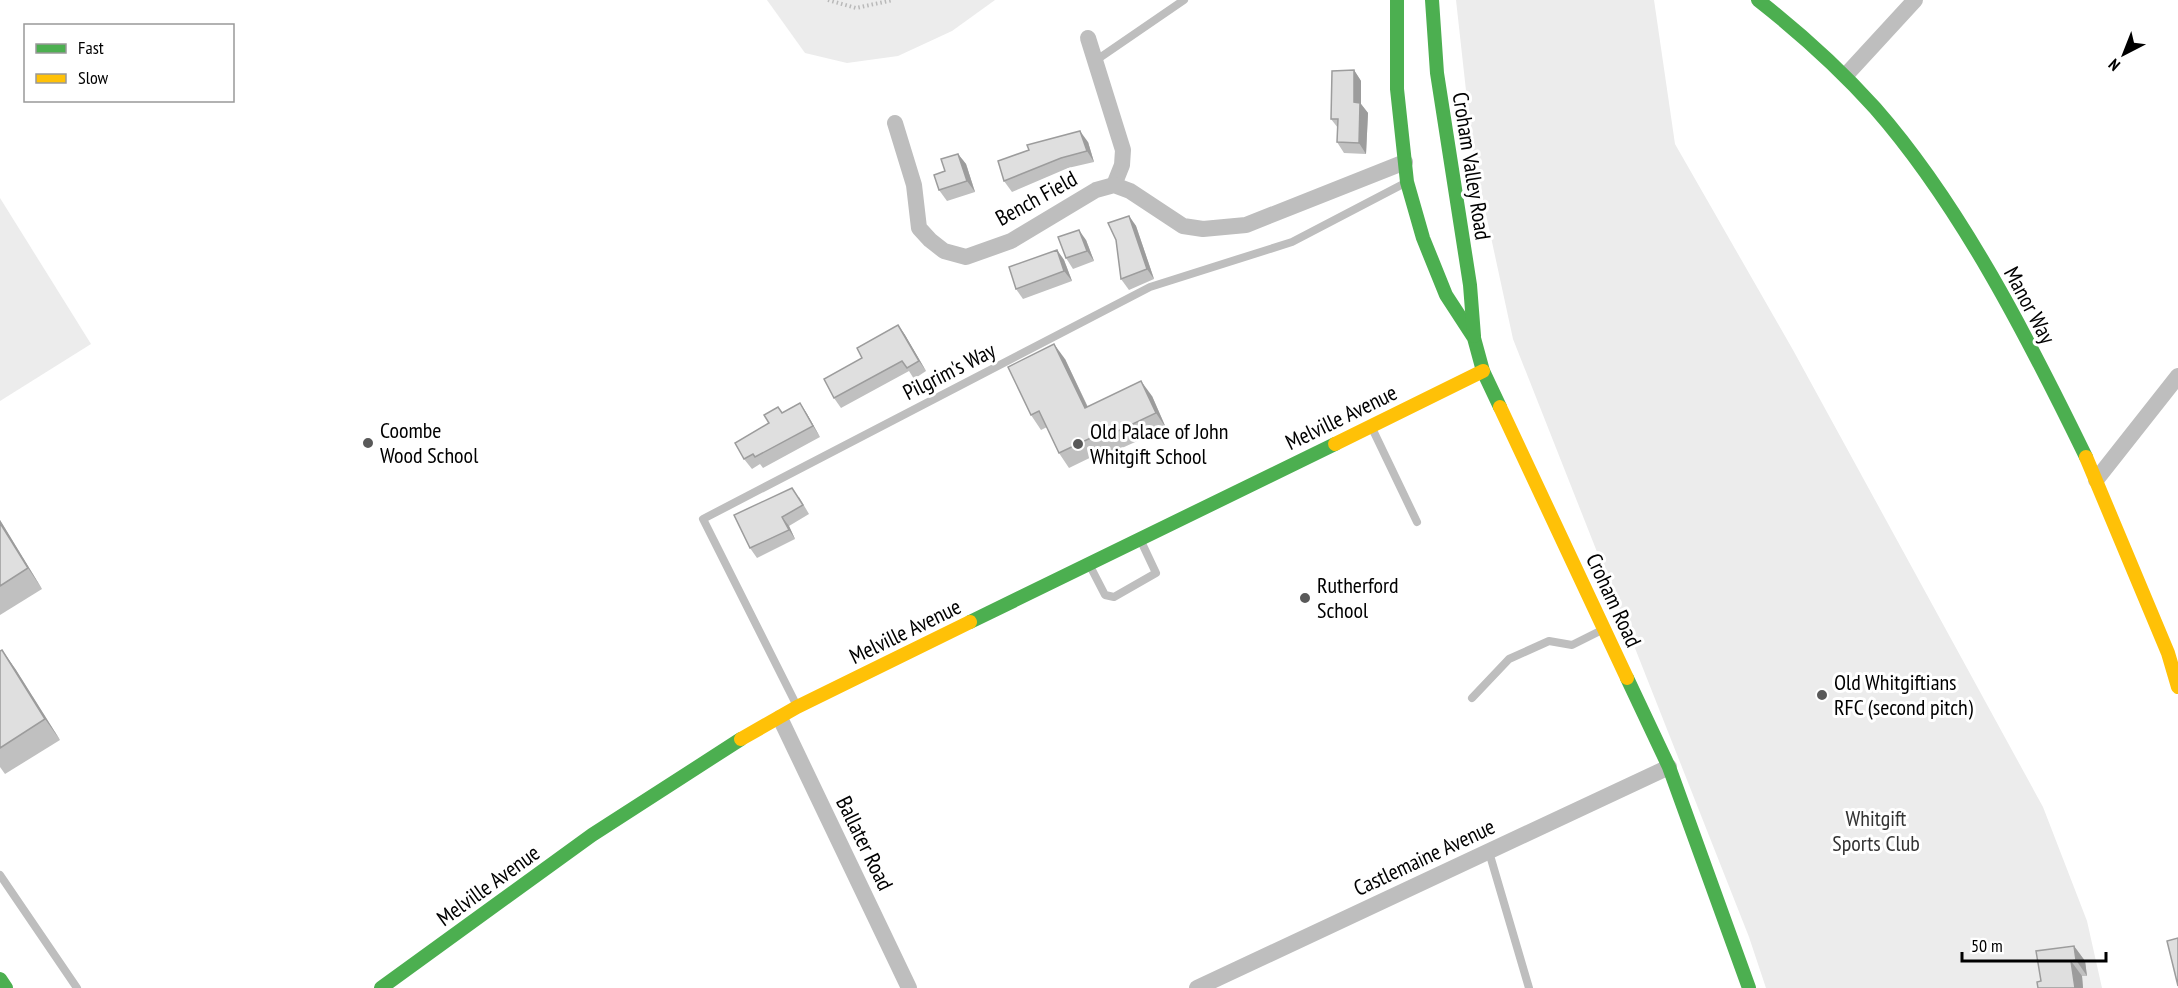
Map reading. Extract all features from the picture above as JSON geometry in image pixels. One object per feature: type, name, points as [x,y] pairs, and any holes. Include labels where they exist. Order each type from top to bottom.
[{"type":"street","points":[[1397,0],[1397,89],[1407,182]]},
{"type":"street","name":"Croham Valley Road","points":[[1432,0],[1437,73],[1470,285],[1474,338]]},
{"type":"street","name":"Manor Way","points":[[1758,0],[1819,49],[1846,75],[1899,135],[1958,219],[2072,428],[2168,653],[2178,687]]},
{"type":"street","points":[[1846,75],[1915,0]]},
{"type":"street","name":"Bench Field","points":[[1088,38],[1123,150],[1122,165],[1114,185]]},
{"type":"street","name":"Bench Field","points":[[895,123],[914,185],[919,228],[944,251],[966,257],[1011,241],[1096,190],[1114,185],[1130,191],[1183,226],[1203,229],[1246,225],[1405,162]]},
{"type":"street","name":"Croham Road","points":[[1407,182],[1423,238],[1446,295],[1474,338],[1483,371],[1669,767],[1749,988]]},
{"type":"street","name":"Melville Avenue","points":[[381,988],[592,835],[718,752],[797,707],[1483,371]]},
{"type":"street","points":[[2096,480],[2178,376]]},
{"type":"street","name":"Ballater Road","points":[[780,718],[909,988]]},
{"type":"street","name":"Castlemaine Avenue","points":[[1197,988],[1669,767]]},
{"type":"street","points":[[0,979],[6,988]]},
{"type":"lane","points":[[1095,60],[1184,0]]},
{"type":"lane","name":"Pilgrim's Way","points":[[797,707],[703,519],[1150,287],[1292,242],[1407,182]]},
{"type":"lane","points":[[1371,426],[1417,522]]},
{"type":"lane","points":[[1089,564],[1106,595],[1114,597],[1154,577],[1156,573],[1140,539]]},
{"type":"lane","points":[[1472,698],[1509,659],[1549,641],[1572,645],[1605,628]]},
{"type":"lane","points":[[1489,852],[1529,988]]},
{"type":"lane","points":[[0,875],[76,988]]},
{"type":"path","points":[[828,0],[856,8],[893,0]]},
{"type":"green space","points":[[767,0],[995,0],[952,31],[898,56],[847,63],[805,53]]},
{"type":"green space","name":"Whitgift Sports Club","points":[[1456,0],[1654,0],[1675,144],[1793,350],[2043,807],[2087,921],[2102,988],[1766,988],[1749,937],[1513,339],[1473,154]]},
{"type":"green space","points":[[0,198],[91,344],[0,401]]},
{"type":"building","points":[[1354,70],[1354,102],[1360,103],[1359,143],[1337,142],[1338,119],[1331,119],[1332,71]]},
{"type":"building","points":[[1080,131],[1087,151],[1061,158],[1004,181],[998,161],[1029,150],[1027,145]]},
{"type":"building","points":[[958,154],[967,181],[939,190],[934,175],[945,171],[941,159]]},
{"type":"building","points":[[1129,216],[1147,269],[1121,279],[1116,240],[1108,223]]},
{"type":"building","points":[[1079,230],[1087,251],[1066,258],[1058,237]]},
{"type":"building","points":[[1057,250],[1064,271],[1016,289],[1009,267]]},
{"type":"building","points":[[898,325],[919,361],[907,368],[902,361],[834,398],[824,379],[862,358],[857,348]]},
{"type":"building","points":[[1054,344],[1085,408],[1141,381],[1156,413],[1101,439],[1099,434],[1059,453],[1039,411],[1031,415],[1008,367]]},
{"type":"building","points":[[800,403],[813,426],[755,457],[753,454],[744,459],[735,443],[769,423],[764,415],[778,407],[782,413]]},
{"type":"building","points":[[792,488],[803,505],[782,517],[789,530],[750,548],[734,515]]},
{"type":"building","points":[[0,523],[28,568],[0,586]]},
{"type":"building","points":[[2,650],[45,719],[0,748],[0,651]]},
{"type":"building","points":[[2178,938],[2178,986],[2167,941]]},
{"type":"building","points":[[2074,946],[2076,960],[2071,961],[2075,988],[2038,988],[2037,982],[2041,981],[2036,951]]},
{"type":"traffic: fast","points":[[1397,0],[1397,89],[1407,182],[1423,238],[1446,295],[1474,338],[1483,371],[1500,407]]},
{"type":"traffic: fast","points":[[1432,0],[1437,73],[1470,285],[1474,336]]},
{"type":"traffic: fast","points":[[1758,0],[1819,51],[1861,93],[1906,146],[1936,187],[1965,231],[2017,321],[2086,457]]},
{"type":"traffic: fast","points":[[970,622],[1335,444]]},
{"type":"traffic: fast","points":[[1627,678],[1669,767],[1749,988]]},
{"type":"traffic: fast","points":[[381,988],[592,835],[741,739]]},
{"type":"traffic: fast","points":[[0,979],[6,988]]},
{"type":"traffic: slow","points":[[1335,444],[1483,371]]},
{"type":"traffic: slow","points":[[1500,407],[1627,678]]},
{"type":"traffic: slow","points":[[2086,457],[2168,653],[2178,687]]},
{"type":"traffic: slow","points":[[741,739],[797,707],[970,622]]},
{"type":"place","name":"Coombe Wood School","points":[[368,443]]},
{"type":"place","name":"Old Palace of John Whitgift School","points":[[1078,444]]},
{"type":"place","name":"Rutherford School","points":[[1305,598]]},
{"type":"place","name":"Old Whitgiftians RFC (second pitch)","points":[[1822,695]]}]
